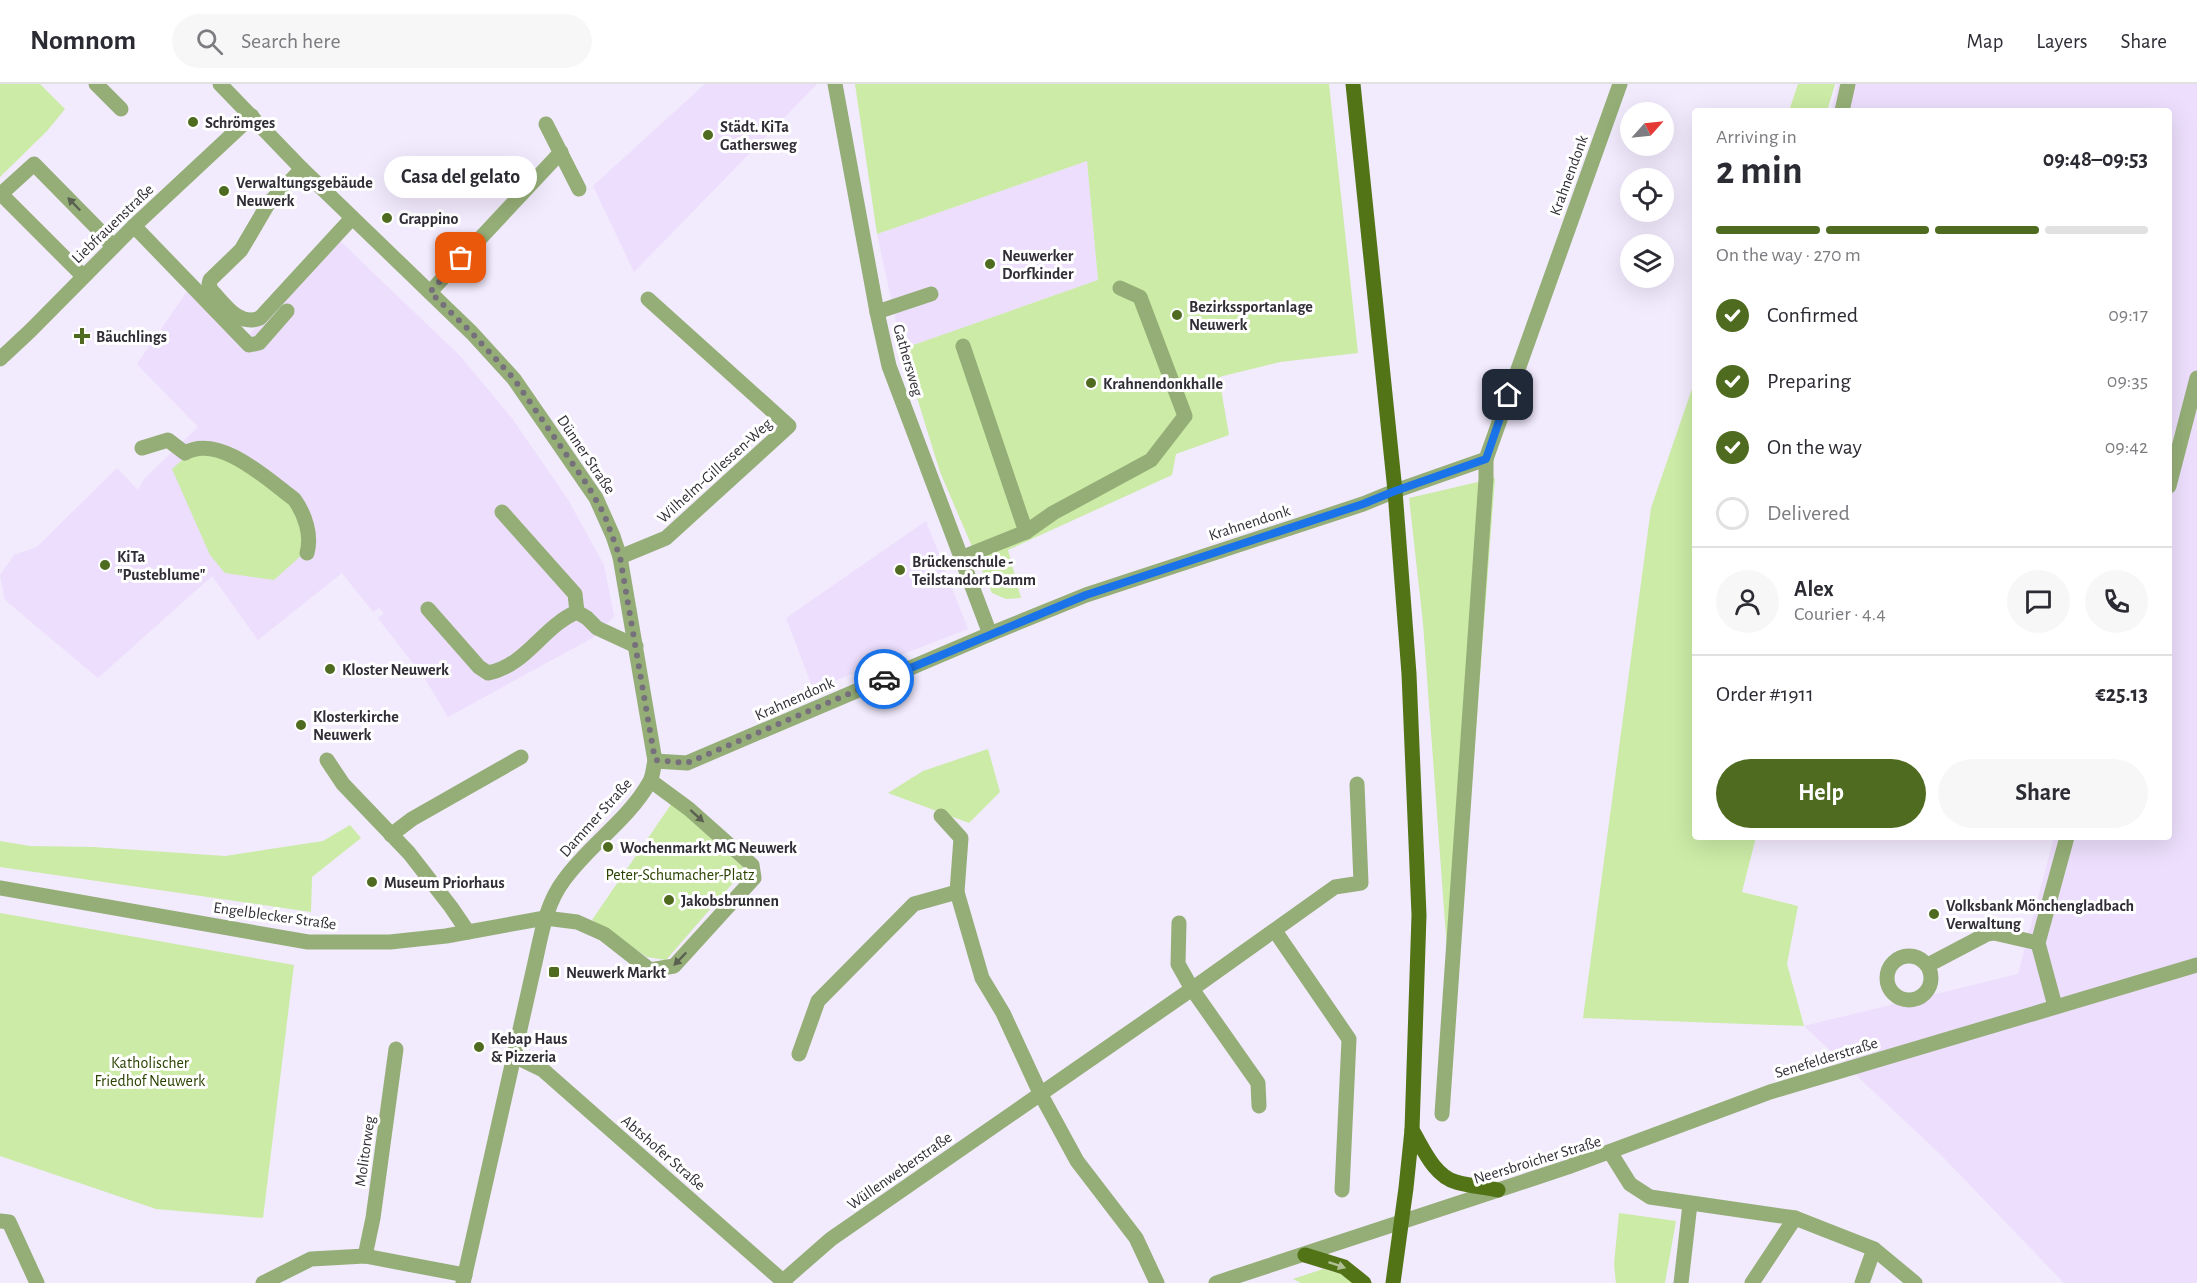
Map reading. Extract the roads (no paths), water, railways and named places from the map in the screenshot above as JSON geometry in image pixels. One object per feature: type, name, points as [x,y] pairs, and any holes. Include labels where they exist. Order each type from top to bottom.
[{"type":"main road","points":[[1353,84],[1395,491],[1409,674],[1419,915],[1412,1130],[1393,1283]]},
{"type":"main road","points":[[1412,1130],[1442,1175],[1454,1182],[1498,1190]]},
{"type":"main road","points":[[1305,1255],[1344,1266],[1364,1283]]},
{"type":"street","points":[[96,84],[121,109]]},
{"type":"street","name":"Dünner Straße","points":[[220,84],[302,169],[472,333],[514,379],[596,498],[620,557],[655,760],[651,781]]},
{"type":"street","name":"Gathersweg","points":[[835,84],[889,366],[990,634]]},
{"type":"street","name":"Krahnendonk","points":[[655,760],[687,763],[990,634],[1096,592],[1363,504],[1486,459],[1620,84]]},
{"type":"street","points":[[1843,108],[1848,84]]},
{"type":"street","name":"Liebfrauenstraße","points":[[0,359],[134,226],[252,116]]},
{"type":"street","points":[[546,124],[579,189]]},
{"type":"street","points":[[430,292],[561,152]]},
{"type":"street","points":[[83,276],[1,194],[34,164],[113,247]]},
{"type":"street","points":[[302,169],[268,204],[242,250],[210,280],[211,290],[238,318],[253,320],[260,318],[352,218]]},
{"type":"street","points":[[134,226],[249,345],[259,343],[287,311]]},
{"type":"street","points":[[961,558],[1026,532],[1053,513],[1151,460],[1185,416],[1140,297],[1120,288]]},
{"type":"street","points":[[877,312],[931,294]]},
{"type":"street","name":"Wilhelm-Gillessen-Weg","points":[[620,557],[666,538],[789,426],[648,299]]},
{"type":"street","points":[[963,346],[1026,532]]},
{"type":"street","points":[[2172,474],[2197,378]]},
{"type":"street","points":[[142,447],[168,440],[185,453],[195,449],[222,451],[237,459],[294,499],[308,527],[307,553]]},
{"type":"street","points":[[1442,1113],[1478,611],[1486,459]]},
{"type":"street","points":[[502,512],[575,594],[577,612]]},
{"type":"street","points":[[428,609],[479,667],[488,673],[503,669],[517,660],[566,617],[577,612]]},
{"type":"street","points":[[577,612],[597,628],[636,646]]},
{"type":"street","points":[[391,835],[412,819],[520,757]]},
{"type":"street","points":[[327,760],[343,784],[409,853],[468,932]]},
{"type":"street","name":"Dammer Straße","points":[[464,1279],[545,918],[553,896],[564,880],[590,849],[628,812],[651,781],[689,809],[752,865],[753,878],[674,966],[650,970],[604,934],[577,922],[545,918]]},
{"type":"street","name":"Wüllenweberstraße","points":[[784,1282],[831,1239],[1335,887],[1361,883],[1357,784]]},
{"type":"street","points":[[941,816],[961,838],[957,892],[982,978],[1003,1013],[1040,1093],[1077,1161],[1136,1238],[1157,1283]]},
{"type":"street","points":[[2055,1006],[2038,943],[2066,840]]},
{"type":"street","name":"Engelblecker Straße","points":[[0,888],[308,942],[390,942],[468,932],[545,918]]},
{"type":"street","points":[[799,1054],[818,1001],[914,904],[957,892]]},
{"type":"street","points":[[1179,922],[1178,963],[1192,989],[1257,1083],[1259,1106]]},
{"type":"street","points":[[1275,931],[1349,1039],[1342,1191]]},
{"type":"street","points":[[1928,965],[1987,934],[1994,933],[2038,943]]},
{"type":"street","name":"Senefelderstraße","points":[[1610,1152],[1770,1092],[2197,965]]},
{"type":"street","name":"Molitorweg","points":[[365,1256],[373,1218],[396,1049]]},
{"type":"street","name":"Abtshofer Straße","points":[[514,1056],[543,1070],[784,1282]]},
{"type":"street","name":"Neersbroicher Straße","points":[[1216,1283],[1610,1152],[1630,1184],[1650,1197],[1795,1218],[1874,1249],[1915,1283]]},
{"type":"street","points":[[1681,1283],[1690,1204]]},
{"type":"street","points":[[1752,1283],[1795,1218]]},
{"type":"street","points":[[0,1221],[9,1222],[38,1283]]},
{"type":"street","points":[[1862,1283],[1874,1249]]},
{"type":"street","points":[[263,1283],[311,1259],[365,1256],[464,1279]]},
{"type":"place","name":"Schrömges","points":[[193,122]]},
{"type":"place","name":"Städt. KiTa Gathersweg","points":[[708,135]]},
{"type":"place","name":"Verwaltungsgebäude Neuwerk","points":[[224,191]]},
{"type":"place","name":"Grappino","points":[[387,218]]},
{"type":"place","name":"Casa del gelato","points":[[461,258]]},
{"type":"place","name":"Neuwerker Dorfkinder","points":[[990,264]]},
{"type":"place","name":"Bezirkssportanlage Neuwerk","points":[[1177,315]]},
{"type":"place","name":"Bäuchlings","points":[[82,336]]},
{"type":"place","name":"Krahnendonkhalle","points":[[1091,383]]},
{"type":"place","name":"KiTa \"Pusteblume\"","points":[[105,565]]},
{"type":"place","name":"Brückenschule - Teilstandort Damm","points":[[900,570]]},
{"type":"place","name":"Kloster Neuwerk","points":[[330,669]]},
{"type":"place","name":"Klosterkirche Neuwerk","points":[[301,725]]},
{"type":"place","name":"Wochenmarkt MG Neuwerk","points":[[608,847]]},
{"type":"place","name":"Museum Priorhaus","points":[[372,882]]},
{"type":"place","name":"Jakobsbrunnen","points":[[669,900]]},
{"type":"place","name":"Volksbank Mönchengladbach Verwaltung","points":[[1934,914]]},
{"type":"place","name":"Neuwerk Markt","points":[[554,972]]},
{"type":"place","name":"Kebap Haus & Pizzeria","points":[[479,1047]]},
{"type":"park label","name":"Peter-Schumacher-Platz","points":[[680,874]]},
{"type":"park label","name":"Katholischer Friedhof Neuwerk","points":[[150,1071]]}]
